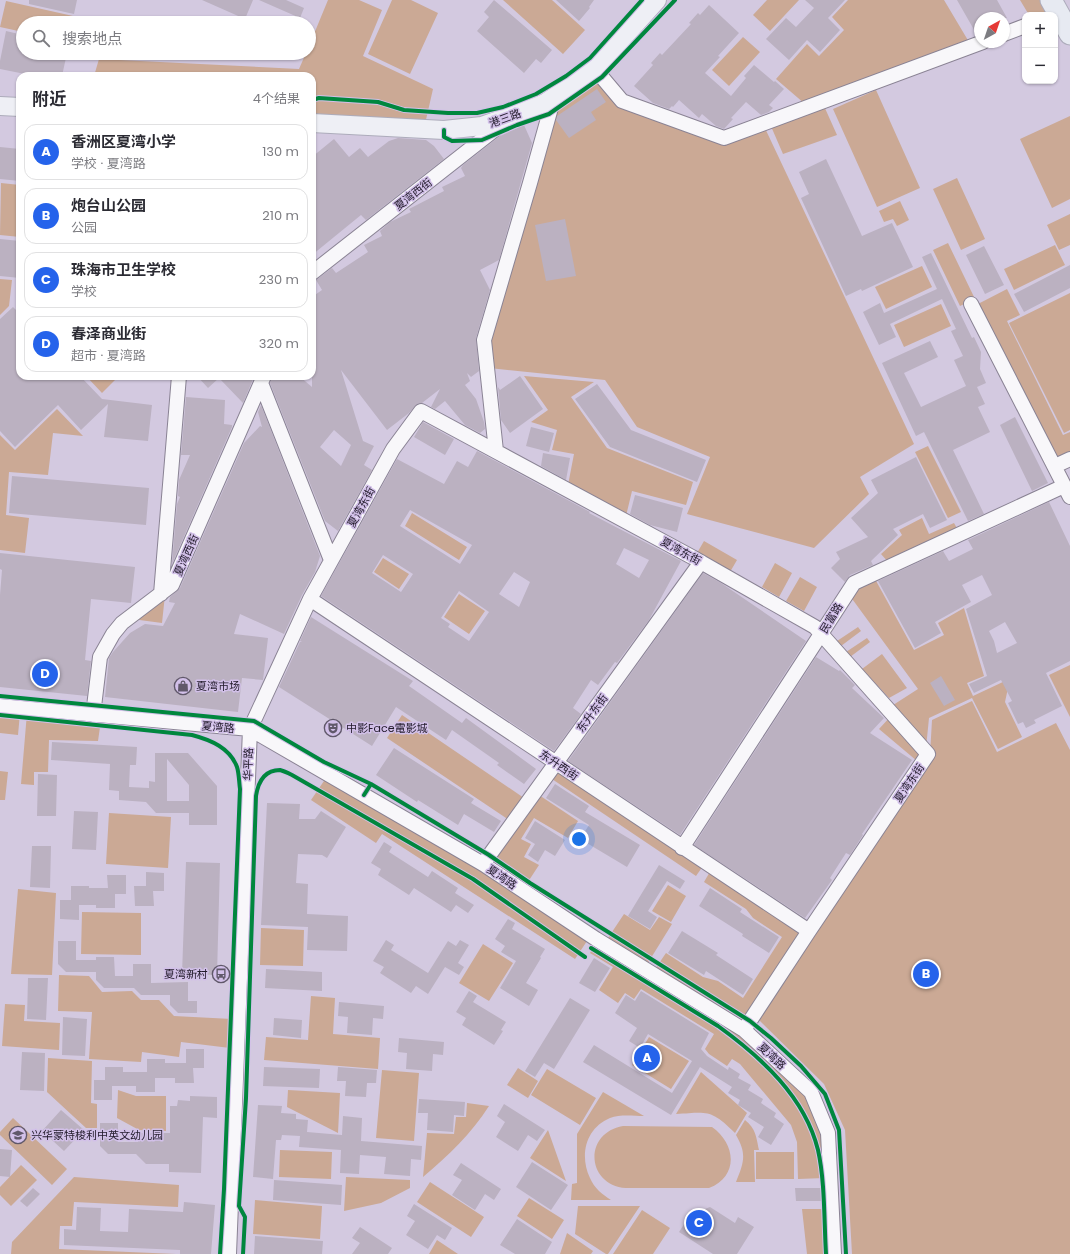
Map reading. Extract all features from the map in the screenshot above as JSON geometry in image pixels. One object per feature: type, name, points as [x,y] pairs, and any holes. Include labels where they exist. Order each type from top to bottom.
[{"type":"highway","points":[[1055,10],[1070,34]]},
{"type":"main road","name":"港三路","points":[[316,123],[444,130],[482,126],[514,115],[545,103],[595,69],[657,0]]},
{"type":"main road","points":[[0,106],[16,107]]},
{"type":"street","points":[[1010,32],[1022,27]]},
{"type":"street","points":[[595,69],[622,101],[724,138],[974,45]]},
{"type":"street","points":[[496,451],[484,340],[554,97]]},
{"type":"street","name":"夏湾西街","points":[[316,270],[514,115]]},
{"type":"street","points":[[971,304],[1067,491]]},
{"type":"street","points":[[161,594],[179,380]]},
{"type":"street","points":[[263,380],[331,560]]},
{"type":"street","name":"夏湾西街","points":[[93,715],[100,658],[122,623],[172,585],[263,380]]},
{"type":"street","name":"夏湾东街","points":[[250,729],[310,599],[393,449],[421,411],[701,562],[815,627],[928,754],[744,1030]]},
{"type":"street","points":[[1054,466],[1070,459]]},
{"type":"street","name":"民富路","points":[[682,848],[822,635],[854,583],[1067,491]]},
{"type":"street","name":"东升东街","points":[[483,864],[701,562]]},
{"type":"street","name":"东升西街","points":[[310,599],[809,932]]},
{"type":"street","name":"夏湾路","points":[[0,706],[250,729],[483,864],[596,938],[744,1030],[811,1092],[828,1132],[834,1254]]},
{"type":"street","name":"华平路","points":[[229,1254],[250,729]]},
{"type":"shaded area","points":[[328,0],[359,0],[382,10],[363,56],[433,89],[425,124],[316,117],[316,72],[95,72],[99,60],[299,69],[303,60],[316,60],[316,29]]},
{"type":"shaded area","points":[[392,0],[411,0],[438,13],[410,74],[368,54]]},
{"type":"shaded area","points":[[503,0],[552,0],[585,30],[563,54]]},
{"type":"shaded area","points":[[767,0],[799,0],[770,31],[753,15]]},
{"type":"shaded area","points":[[848,0],[944,0],[969,42],[805,104],[776,79],[807,44],[819,56],[844,30],[832,17]]},
{"type":"shaded area","points":[[1020,0],[1048,0],[1049,12],[1027,12]]},
{"type":"shaded area","points":[[6,1],[73,16],[16,16],[16,30],[0,27]]},
{"type":"shaded area","points":[[743,37],[760,52],[729,86],[712,70]]},
{"type":"shaded area","points":[[595,69],[621,102],[724,139],[763,124],[914,444],[860,477],[869,494],[814,548],[687,514],[710,457],[637,427],[605,380],[489,368],[485,340],[554,97]]},
{"type":"shaded area","points":[[876,90],[920,188],[877,207],[833,109]]},
{"type":"shaded area","points":[[824,106],[837,135],[783,154],[770,124]]},
{"type":"shaded area","points":[[1070,116],[1070,199],[1052,208],[1020,139]]},
{"type":"shaded area","points":[[957,178],[985,239],[961,250],[933,189]]},
{"type":"shaded area","points":[[1,183],[16,185],[16,237],[0,235]]},
{"type":"shaded area","points":[[900,201],[909,220],[897,226],[893,219],[884,222],[879,211]]},
{"type":"shaded area","points":[[1070,214],[1070,245],[1059,250],[1047,225]]},
{"type":"shaded area","points":[[948,243],[975,299],[960,306],[933,250]]},
{"type":"shaded area","points":[[1055,245],[1065,265],[1014,290],[1004,269]]},
{"type":"shaded area","points":[[922,266],[932,287],[886,309],[875,287]]},
{"type":"shaded area","points":[[0,279],[12,280],[9,306],[0,315]]},
{"type":"shaded area","points":[[1007,289],[1020,315],[1007,321],[1063,435],[1070,432],[1070,454],[1055,461],[976,305]]},
{"type":"shaded area","points":[[1070,293],[1070,430],[1064,433],[1009,323]]},
{"type":"shaded area","points":[[941,304],[951,326],[904,347],[894,325]]},
{"type":"shaded area","points":[[524,376],[594,382],[571,397],[607,448],[693,482],[686,505],[632,491],[626,516],[568,485],[574,454],[552,450],[557,430],[531,422],[548,410]]},
{"type":"shaded area","points":[[90,380],[115,380],[102,393]]},
{"type":"shaded area","points":[[57,409],[83,436],[53,433],[48,475],[9,472],[6,515],[29,518],[25,553],[0,550],[0,435],[15,450]]},
{"type":"shaded area","points":[[928,446],[961,512],[948,518],[915,452]]},
{"type":"shaded area","points":[[412,513],[467,547],[459,560],[405,526]]},
{"type":"shaded area","points":[[922,518],[929,534],[954,523],[958,530],[889,563],[881,554],[902,535],[899,530]]},
{"type":"shaded area","points":[[704,541],[737,560],[730,572],[697,553]]},
{"type":"shaded area","points":[[383,558],[409,574],[399,589],[374,572]]},
{"type":"shaded area","points":[[775,563],[792,573],[779,597],[762,587]]},
{"type":"shaded area","points":[[800,577],[817,587],[804,611],[786,601]]},
{"type":"shaded area","points":[[875,579],[914,650],[944,635],[938,623],[964,608],[984,676],[967,683],[973,696],[1005,681],[1008,688],[1005,702],[1022,737],[998,749],[972,698],[929,718],[926,748],[890,707],[918,689],[850,596],[859,586]]},
{"type":"shaded area","points":[[459,594],[485,611],[469,634],[444,617]]},
{"type":"shaded area","points":[[165,595],[162,623],[132,619]]},
{"type":"shaded area","points":[[858,627],[861,631],[841,646],[837,641]]},
{"type":"shaded area","points":[[867,638],[870,642],[850,657],[846,652]]},
{"type":"shaded area","points":[[882,654],[907,688],[889,698],[862,669]]},
{"type":"shaded area","points":[[1070,665],[1070,717],[1049,675]]},
{"type":"shaded area","points":[[972,701],[997,752],[1056,723],[1070,750],[1070,1254],[852,1254],[845,1130],[824,1084],[756,1017],[930,755],[932,720]]},
{"type":"shaded area","points":[[0,711],[20,713],[18,735],[0,733]]},
{"type":"shaded area","points":[[27,713],[101,720],[98,741],[49,740],[48,772],[34,772],[34,785],[21,784]]},
{"type":"shaded area","points":[[402,715],[524,798],[509,820],[387,738]]},
{"type":"shaded area","points":[[891,716],[924,755],[917,761],[879,729]]},
{"type":"shaded area","points":[[556,767],[703,866],[696,876],[549,777]]},
{"type":"shaded area","points":[[0,771],[8,772],[5,800],[0,800]]},
{"type":"shaded area","points":[[326,778],[481,869],[587,941],[575,959],[382,834],[376,843],[311,800]]},
{"type":"shaded area","points":[[539,795],[578,821],[568,838],[534,818],[521,839],[531,844],[524,857],[539,865],[524,888],[489,864]]},
{"type":"shaded area","points":[[109,813],[171,817],[168,868],[106,864]]},
{"type":"shaded area","points":[[711,870],[804,932],[742,1024],[653,972],[666,953],[703,977],[718,981],[743,998],[782,937],[753,918],[746,909],[704,882]]},
{"type":"shaded area","points":[[668,885],[686,896],[671,922],[652,911]]},
{"type":"shaded area","points":[[18,889],[56,893],[52,975],[11,974]]},
{"type":"shaded area","points":[[82,912],[141,913],[141,955],[81,954]]},
{"type":"shaded area","points":[[624,914],[650,930],[659,917],[672,924],[646,966],[606,941]]},
{"type":"shaded area","points":[[261,928],[304,930],[303,966],[260,965]]},
{"type":"shaded area","points":[[483,944],[513,963],[489,1001],[459,983]]},
{"type":"shaded area","points":[[595,945],[742,1032],[811,1101],[824,1133],[825,1178],[798,1179],[797,1142],[791,1125],[740,1064],[732,1059],[727,1066],[709,1054],[705,1049],[714,1034],[641,989],[634,999],[625,993],[618,1003],[599,990],[613,967],[590,953]]},
{"type":"shaded area","points":[[59,975],[89,976],[102,992],[132,991],[141,1000],[159,1000],[174,1016],[232,1019],[230,1048],[181,1042],[179,1057],[142,1052],[141,1062],[89,1059],[92,1012],[58,1011]]},
{"type":"shaded area","points":[[311,996],[335,998],[333,1034],[380,1038],[378,1069],[264,1060],[266,1037],[308,1040]]},
{"type":"shaded area","points":[[5,1004],[25,1005],[24,1021],[60,1023],[59,1050],[2,1046]]},
{"type":"shaded area","points":[[649,1037],[689,1061],[671,1089],[632,1065]]},
{"type":"shaded area","points":[[48,1058],[92,1061],[91,1103],[97,1104],[97,1128],[86,1128],[47,1092]]},
{"type":"shaded area","points":[[518,1068],[538,1081],[528,1098],[507,1085]]},
{"type":"shaded area","points":[[547,1069],[596,1098],[580,1125],[531,1095]]},
{"type":"shaded area","points":[[382,1070],[419,1073],[414,1141],[376,1138]]},
{"type":"shaded area","points":[[701,1072],[747,1113],[735,1133],[720,1120],[708,1114],[676,1114]]},
{"type":"shaded area","points":[[118,1090],[136,1096],[166,1096],[166,1131],[139,1130],[117,1118]]},
{"type":"shaded area","points":[[288,1090],[340,1093],[338,1133],[287,1107]]},
{"type":"shaded area","points":[[603,1092],[644,1116],[623,1116],[610,1118],[595,1128],[590,1135],[585,1152],[587,1169],[594,1185],[611,1200],[571,1200],[572,1184],[577,1183],[577,1134]]},
{"type":"shaded area","points":[[467,1103],[489,1106],[475,1126],[459,1144],[423,1177],[427,1133],[454,1134],[456,1117],[466,1117]]},
{"type":"shaded area","points":[[13,1118],[67,1169],[52,1185],[0,1135],[0,1132]]},
{"type":"shaded area","points":[[745,1120],[749,1123],[753,1130],[759,1150],[754,1150],[755,1182],[736,1182],[741,1169],[743,1153],[736,1135]]},
{"type":"shaded area","points":[[623,1126],[712,1127],[726,1142],[730,1151],[731,1159],[726,1176],[719,1183],[709,1188],[626,1188],[613,1185],[603,1178],[597,1169],[594,1158],[596,1148],[601,1138],[610,1131]]},
{"type":"shaded area","points":[[548,1130],[566,1181],[530,1158]]},
{"type":"shaded area","points":[[280,1150],[332,1152],[331,1179],[279,1177]]},
{"type":"shaded area","points":[[756,1152],[794,1152],[794,1179],[756,1179]]},
{"type":"shaded area","points":[[21,1165],[37,1180],[11,1206],[0,1195],[0,1187]]},
{"type":"shaded area","points":[[74,1177],[179,1185],[178,1207],[74,1202],[72,1226],[60,1226],[59,1249],[176,1254],[11,1254],[12,1242]]},
{"type":"shaded area","points":[[346,1177],[410,1180],[410,1188],[381,1203],[344,1211]]},
{"type":"shaded area","points":[[430,1182],[484,1217],[471,1237],[417,1202]]},
{"type":"shaded area","points":[[529,1198],[564,1220],[552,1239],[517,1216]]},
{"type":"shaded area","points":[[255,1200],[322,1206],[320,1239],[253,1234]]},
{"type":"shaded area","points":[[578,1206],[640,1206],[608,1254],[606,1254],[575,1234]]},
{"type":"shaded area","points":[[802,1209],[828,1209],[833,1254],[807,1254]]},
{"type":"shaded area","points":[[642,1210],[670,1228],[653,1254],[613,1254]]},
{"type":"shaded area","points":[[567,1233],[593,1251],[591,1254],[560,1254]]},
{"type":"shaded area","points":[[437,1240],[458,1254],[429,1254]]},
{"type":"building","points":[[29,0],[77,0],[74,14],[29,4]]},
{"type":"building","points":[[202,0],[253,0],[246,16],[238,16]]},
{"type":"building","points":[[259,0],[286,0],[304,8],[301,16],[295,16]]},
{"type":"building","points":[[494,0],[552,50],[541,63],[536,59],[524,73],[477,31],[489,17],[484,12]]},
{"type":"building","points":[[556,0],[594,0],[589,7],[590,8],[579,21]]},
{"type":"building","points":[[805,0],[845,0],[828,18],[840,30],[820,52],[807,40],[789,60],[766,39],[786,18],[796,27],[814,8]]},
{"type":"building","points":[[957,0],[997,0],[1004,12],[974,12],[974,30]]},
{"type":"building","points":[[709,5],[739,33],[705,73],[731,96],[746,78],[744,76],[754,65],[784,89],[769,105],[773,108],[769,112],[761,115],[746,102],[731,118],[733,119],[724,129],[716,126],[702,114],[699,118],[679,100],[669,109],[653,103],[634,86],[653,65],[651,63],[660,53],[662,55],[691,24],[689,23],[698,13],[700,15]]},
{"type":"building","points":[[6,31],[16,33],[16,60],[65,60],[63,72],[16,72],[0,69],[0,61]]},
{"type":"building","points":[[597,89],[606,102],[591,112],[596,120],[569,138],[556,120],[557,116]]},
{"type":"building","points":[[524,125],[532,143],[499,260],[480,270],[490,290],[476,338],[479,371],[471,377],[467,373],[470,381],[465,385],[476,399],[485,429],[480,433],[465,425],[445,401],[435,409],[431,407],[440,389],[422,403],[417,404],[409,413],[387,430],[341,370],[363,441],[374,446],[364,465],[372,470],[338,531],[325,521],[270,383],[271,380],[304,380],[312,387],[312,380],[316,380],[316,294],[322,290],[316,280],[332,268],[336,273],[368,252],[364,245],[382,236],[380,231],[390,222],[411,212],[409,209],[444,191],[442,187],[465,176],[461,168],[500,136]],"holes":[[[334,430],[351,445],[341,466],[320,447]]]},
{"type":"building","points":[[398,138],[426,140],[434,146],[444,159],[366,220],[361,215],[316,252],[316,154],[334,139],[349,157],[360,148],[368,157],[389,141]]},
{"type":"building","points":[[0,147],[16,149],[16,181],[0,179]]},
{"type":"building","points":[[826,159],[862,236],[892,223],[913,267],[862,291],[861,289],[846,296],[801,198],[809,194],[799,172]]},
{"type":"building","points":[[565,219],[576,276],[546,281],[535,225]]},
{"type":"building","points":[[0,239],[16,241],[16,278],[0,276]]},
{"type":"building","points":[[984,246],[1004,285],[985,294],[966,255]]},
{"type":"building","points":[[931,253],[972,338],[974,337],[981,352],[980,369],[986,383],[977,387],[985,404],[978,407],[990,432],[953,450],[984,514],[968,521],[924,432],[916,436],[882,363],[930,341],[938,357],[904,373],[921,407],[966,386],[954,360],[963,356],[951,331],[956,329],[942,299],[890,324],[896,337],[879,345],[863,312],[880,303],[884,313],[937,289],[922,257]]},
{"type":"building","points":[[1070,265],[1070,288],[1024,312],[1014,294]]},
{"type":"building","points":[[13,307],[16,310],[16,380],[84,380],[102,399],[152,405],[148,441],[104,437],[108,404],[81,430],[58,405],[15,447],[0,431],[0,319]]},
{"type":"building","points":[[520,376],[543,409],[510,433],[501,420],[498,387],[500,390]]},
{"type":"building","points":[[201,380],[217,380],[208,388]]},
{"type":"building","points":[[221,380],[253,380],[243,403]]},
{"type":"building","points":[[597,384],[631,430],[706,460],[697,482],[610,447],[575,399]]},
{"type":"building","points":[[186,397],[225,400],[224,424],[232,425],[232,427],[172,564],[177,504],[180,497],[178,496],[179,480],[190,455],[181,455]]},
{"type":"building","points":[[261,405],[320,556],[315,572],[302,595],[284,634],[240,614],[234,634],[268,638],[263,680],[242,678],[238,712],[105,697],[109,658],[113,652],[130,633],[145,624],[163,626],[175,603],[169,602],[170,597],[180,588],[244,443],[260,426],[262,427],[258,412]]},
{"type":"building","points":[[1015,417],[1048,483],[1032,491],[1000,425]]},
{"type":"building","points":[[423,422],[454,439],[445,455],[414,437]]},
{"type":"building","points":[[531,427],[554,433],[549,452],[526,446]]},
{"type":"building","points":[[477,451],[590,512],[589,513],[681,561],[649,620],[617,663],[615,662],[598,685],[591,680],[573,708],[581,714],[554,751],[321,596],[397,459],[444,484],[457,461],[468,467]],"holes":[[[410,510],[472,545],[460,564],[400,526]],[[624,548],[649,560],[639,578],[616,564]],[[383,555],[413,574],[401,592],[372,573]],[[514,572],[530,582],[519,607],[499,594]],[[459,591],[489,612],[469,641],[448,627],[450,624],[441,618]]]},
{"type":"building","points":[[543,453],[570,458],[566,480],[541,466]]},
{"type":"building","points":[[916,457],[947,520],[930,528],[923,514],[893,529],[898,535],[871,561],[873,565],[850,575],[845,582],[831,568],[840,559],[836,552],[868,537],[851,518],[878,493],[871,480]]},
{"type":"building","points":[[12,476],[149,488],[146,525],[9,513]]},
{"type":"building","points":[[635,495],[683,508],[677,532],[650,525],[630,514]]},
{"type":"building","points":[[1049,502],[1070,546],[1070,661],[1046,673],[1062,706],[1034,720],[1036,723],[1026,728],[1023,722],[1018,724],[1008,703],[1012,701],[1001,680],[974,693],[969,684],[987,676],[966,609],[992,595],[982,575],[962,585],[971,602],[935,622],[941,633],[915,648],[878,581],[943,551],[949,561],[973,549],[968,540]],"holes":[[[1005,622],[1017,643],[997,653],[994,641],[989,631]]]},
{"type":"building","points":[[0,553],[135,567],[131,603],[91,599],[85,660],[91,661],[87,696],[0,687],[0,595],[2,570],[0,569]]},
{"type":"building","points":[[703,573],[721,583],[806,641],[680,835],[568,761]]},
{"type":"building","points":[[311,617],[413,681],[409,686],[462,723],[466,718],[536,769],[524,784],[497,765],[499,763],[452,730],[446,740],[396,707],[372,746],[279,687],[300,642],[302,642],[300,641]]},
{"type":"building","points":[[816,657],[839,671],[840,670],[855,685],[852,688],[884,718],[870,733],[912,760],[862,834],[863,835],[850,855],[846,853],[830,878],[832,880],[805,918],[694,845]]},
{"type":"building","points":[[941,676],[955,700],[944,706],[930,683]]},
{"type":"building","points":[[52,742],[137,747],[136,765],[130,765],[129,787],[149,788],[149,781],[155,782],[155,753],[188,753],[217,786],[217,825],[189,825],[189,813],[156,813],[146,802],[119,800],[119,791],[109,790],[110,764],[51,760]],"holes":[[[167,759],[189,785],[189,801],[167,801]]]},
{"type":"building","points":[[394,748],[474,799],[471,803],[501,821],[494,832],[464,814],[458,825],[418,800],[417,802],[376,775]]},
{"type":"building","points":[[38,774],[57,775],[56,816],[37,816]]},
{"type":"building","points":[[555,784],[589,806],[585,812],[640,845],[627,867],[580,839],[589,825],[546,798]]},
{"type":"building","points":[[267,803],[300,804],[299,819],[315,819],[321,811],[346,827],[327,858],[322,855],[298,854],[296,883],[308,884],[307,914],[348,916],[347,951],[307,950],[308,927],[261,925]]},
{"type":"building","points":[[74,811],[98,812],[96,850],[72,849]]},
{"type":"building","points":[[535,821],[565,840],[555,856],[545,850],[538,862],[528,855],[535,844],[525,838]]},
{"type":"building","points":[[384,842],[392,847],[389,852],[428,877],[432,871],[458,888],[455,893],[474,905],[468,913],[456,905],[451,912],[414,888],[409,895],[378,875],[381,869],[371,863]]},
{"type":"building","points":[[32,846],[51,846],[50,888],[30,887]]},
{"type":"building","points":[[186,862],[220,863],[217,975],[182,974]]},
{"type":"building","points":[[659,865],[685,881],[680,889],[667,881],[648,911],[657,917],[650,929],[628,916]]},
{"type":"building","points":[[146,872],[164,873],[164,891],[153,891],[154,906],[135,906],[134,886],[146,886]]},
{"type":"building","points":[[107,875],[126,875],[126,894],[115,894],[115,908],[96,908],[96,905],[79,905],[79,920],[60,919],[60,900],[71,900],[71,886],[108,888]]},
{"type":"building","points":[[710,888],[742,909],[740,912],[779,937],[769,953],[742,936],[743,934],[699,906]]},
{"type":"building","points":[[508,919],[515,923],[512,929],[545,949],[526,983],[538,990],[529,1006],[500,988],[516,961],[501,952],[505,946],[495,939]]},
{"type":"building","points":[[682,931],[718,953],[716,955],[753,979],[743,995],[706,971],[704,975],[668,953]]},
{"type":"building","points":[[386,940],[394,945],[391,950],[428,973],[448,941],[456,946],[460,940],[469,945],[458,963],[464,967],[459,975],[445,967],[428,994],[416,986],[411,993],[380,973],[384,967],[373,961]]},
{"type":"building","points":[[58,941],[76,941],[76,960],[96,960],[96,957],[114,957],[115,976],[133,976],[133,964],[151,964],[151,983],[188,982],[188,1001],[197,1001],[197,1013],[178,1013],[170,1005],[170,995],[141,995],[134,988],[104,988],[96,980],[96,972],[66,972],[58,964]]},
{"type":"building","points":[[594,958],[610,968],[595,992],[579,983]]},
{"type":"building","points":[[266,969],[322,972],[322,991],[265,988]]},
{"type":"building","points":[[28,978],[48,978],[46,1020],[27,1019]]},
{"type":"building","points":[[469,991],[477,996],[473,1002],[506,1022],[501,1030],[503,1031],[494,1045],[462,1025],[466,1018],[456,1012]]},
{"type":"building","points":[[641,991],[709,1033],[701,1049],[707,1056],[728,1070],[729,1067],[740,1074],[738,1078],[751,1085],[748,1090],[763,1099],[761,1103],[776,1113],[774,1117],[784,1124],[771,1145],[758,1137],[764,1127],[748,1117],[751,1113],[738,1105],[740,1100],[728,1093],[732,1087],[700,1067],[671,1115],[583,1062],[594,1045],[672,1093],[692,1061],[648,1034],[640,1048],[629,1041],[637,1028],[615,1013],[626,995],[635,1001]]},
{"type":"building","points":[[570,998],[590,1010],[554,1069],[544,1063],[535,1077],[525,1071]]},
{"type":"building","points":[[339,1002],[384,1006],[383,1019],[373,1018],[372,1035],[347,1033],[348,1017],[338,1016]]},
{"type":"building","points":[[63,1017],[87,1019],[85,1056],[62,1055]]},
{"type":"building","points":[[274,1018],[302,1020],[301,1038],[273,1035]]},
{"type":"building","points":[[399,1038],[444,1042],[443,1055],[433,1054],[432,1071],[406,1069],[407,1053],[398,1052]]},
{"type":"building","points":[[186,1049],[204,1049],[204,1068],[193,1068],[194,1083],[175,1083],[175,1078],[155,1078],[155,1092],[136,1092],[136,1086],[112,1086],[112,1100],[94,1100],[94,1080],[105,1080],[105,1067],[123,1067],[123,1072],[147,1072],[147,1059],[165,1059],[165,1063],[186,1063]]},
{"type":"building","points":[[22,1052],[45,1053],[44,1091],[20,1090]]},
{"type":"building","points":[[264,1067],[320,1069],[319,1088],[263,1086]]},
{"type":"building","points":[[338,1067],[377,1070],[376,1083],[367,1083],[366,1097],[345,1096],[346,1081],[337,1081]]},
{"type":"building","points":[[190,1096],[217,1097],[217,1118],[203,1117],[201,1173],[169,1172],[169,1164],[146,1164],[136,1154],[108,1154],[100,1146],[100,1123],[118,1123],[118,1142],[138,1142],[138,1133],[170,1133],[170,1106],[177,1106],[178,1100],[190,1101]]},
{"type":"building","points":[[419,1099],[465,1102],[464,1116],[454,1115],[453,1132],[427,1130],[428,1113],[418,1113]]},
{"type":"building","points":[[504,1104],[545,1130],[537,1141],[528,1135],[518,1151],[496,1137],[505,1122],[497,1116]]},
{"type":"building","points":[[258,1105],[282,1106],[281,1113],[296,1114],[296,1119],[308,1120],[307,1132],[342,1135],[343,1116],[362,1118],[361,1141],[422,1146],[421,1160],[411,1159],[410,1176],[384,1174],[386,1157],[360,1155],[359,1174],[340,1173],[341,1150],[299,1147],[300,1136],[282,1135],[281,1140],[276,1140],[273,1179],[253,1177]]},
{"type":"building","points":[[61,1110],[84,1130],[64,1151],[42,1131]]},
{"type":"building","points":[[0,1149],[12,1150],[10,1177],[0,1176]]},
{"type":"building","points":[[532,1162],[568,1185],[551,1210],[516,1187]]},
{"type":"building","points":[[461,1163],[501,1189],[494,1200],[485,1194],[475,1210],[452,1195],[462,1180],[453,1175]]},
{"type":"building","points":[[274,1180],[342,1185],[341,1205],[273,1200]]},
{"type":"building","points":[[33,1188],[40,1194],[27,1207],[20,1201]]},
{"type":"building","points":[[795,1188],[821,1188],[821,1201],[796,1201]]},
{"type":"building","points":[[184,1202],[215,1205],[211,1254],[180,1254],[180,1250],[64,1245],[64,1229],[76,1230],[77,1207],[101,1208],[100,1231],[128,1232],[129,1209],[183,1212]]},
{"type":"building","points":[[414,1204],[452,1228],[445,1240],[437,1235],[428,1249],[406,1235],[415,1221],[407,1216]]},
{"type":"building","points":[[710,1207],[735,1223],[738,1217],[754,1227],[737,1254],[713,1254],[679,1232],[690,1215]]},
{"type":"building","points":[[517,1219],[552,1242],[545,1254],[515,1254],[500,1245]]},
{"type":"building","points":[[360,1227],[392,1248],[388,1254],[352,1254],[360,1243],[352,1238]]},
{"type":"building","points":[[255,1236],[323,1241],[322,1254],[254,1254]]},
{"type":"cycle path","points":[[316,99],[378,102],[404,110],[448,113],[477,113],[503,107],[536,94],[566,76],[590,58],[642,0]]},
{"type":"cycle path","points":[[444,130],[444,137],[452,141],[482,140],[517,125],[549,114],[602,77],[675,0]]},
{"type":"cycle path","points":[[0,696],[254,721],[324,762],[371,784]]},
{"type":"cycle path","points":[[0,715],[192,735],[213,742],[225,750],[234,760],[237,767],[240,789],[224,1189],[220,1254]]},
{"type":"cycle path","points":[[243,1254],[245,1217],[239,1206],[246,1098],[256,796],[258,786],[266,775],[270,772],[280,770],[292,775],[473,879],[585,957]]},
{"type":"cycle path","points":[[364,795],[371,784],[489,855],[530,883],[750,1021],[801,1066],[825,1094],[839,1130],[846,1254]]},
{"type":"cycle path","points":[[591,948],[718,1026],[765,1065],[792,1096],[812,1131],[818,1150],[823,1188],[826,1254]]},
{"type":"place","name":"春泽商业街","points":[[45,674]]},
{"type":"place","name":"夏湾市场","points":[[183,686]]},
{"type":"place","name":"中影Face電影城","points":[[333,728]]},
{"type":"place","name":"夏湾新村","points":[[221,974]]},
{"type":"place","name":"炮台山公园","points":[[926,974]]},
{"type":"place","name":"香洲区夏湾小学","points":[[647,1058]]},
{"type":"place","name":"兴华蒙特梭利中英文幼儿园","points":[[18,1135]]},
{"type":"place","name":"珠海市卫生学校","points":[[699,1223]]}]
